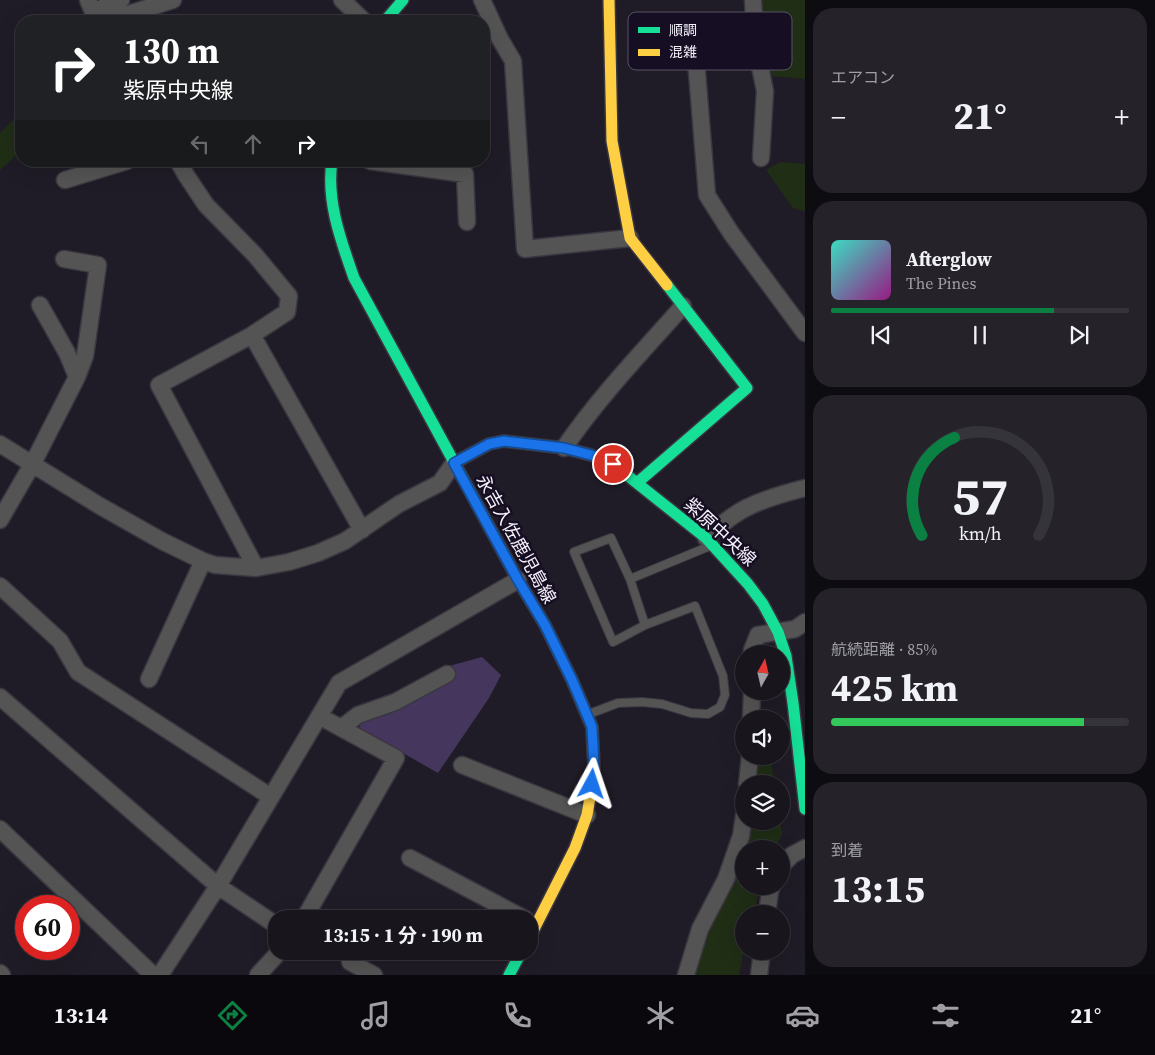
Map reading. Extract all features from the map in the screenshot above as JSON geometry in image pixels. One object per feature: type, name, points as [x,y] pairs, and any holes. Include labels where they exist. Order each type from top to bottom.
[{"type":"street","points":[[97,14],[121,0]]},
{"type":"street","points":[[97,14],[172,0]]},
{"type":"street","points":[[342,0],[358,15]]},
{"type":"street","points":[[391,15],[403,0]]},
{"type":"street","points":[[482,0],[489,15]]},
{"type":"street","points":[[609,0],[612,141],[630,238],[747,388],[637,482]]},
{"type":"street","points":[[490,17],[513,61],[525,249],[630,238]]},
{"type":"street","points":[[697,70],[707,195],[731,233],[805,333]]},
{"type":"street","points":[[761,70],[765,91],[761,158]]},
{"type":"street","points":[[65,180],[107,167]]},
{"type":"street","points":[[181,167],[206,204],[255,255],[289,296],[287,312],[252,335],[159,385],[256,568]]},
{"type":"street","name":"永吉入佐鹿児島線","points":[[331,167],[330,182],[334,208],[343,246],[354,278],[518,580],[545,625],[572,680],[592,727],[594,767],[587,815],[575,848],[538,912]]},
{"type":"street","points":[[414,167],[465,174],[467,222]]},
{"type":"street","points":[[0,520],[33,463],[77,378],[85,356],[98,265],[64,259]]},
{"type":"street","points":[[40,305],[77,378]]},
{"type":"street","points":[[564,448],[611,388],[683,306]]},
{"type":"street","points":[[252,335],[362,530]]},
{"type":"street","name":"紫原中央線","points":[[454,463],[489,444],[504,441],[564,448],[591,455],[613,464],[709,542],[748,584],[763,604],[778,632],[786,656],[789,675],[805,809]]},
{"type":"street","points":[[0,444],[100,506],[154,537],[203,561],[215,565],[256,568],[289,562],[318,553],[344,541],[399,504],[440,483],[454,463]]},
{"type":"street","points":[[709,542],[719,526],[746,508],[781,494],[805,488]]},
{"type":"street","points":[[149,679],[203,561]]},
{"type":"street","points":[[160,975],[218,886],[339,683],[518,580]]},
{"type":"street","points":[[0,586],[60,641],[78,672],[271,797]]},
{"type":"street","points":[[754,645],[758,635],[795,628],[805,622]]},
{"type":"street","points":[[341,728],[358,715],[395,702],[447,674]]},
{"type":"street","points":[[0,697],[218,886],[268,920]]},
{"type":"street","points":[[309,910],[396,758],[319,716]]},
{"type":"street","points":[[462,765],[587,815]]},
{"type":"street","points":[[0,828],[153,975]]},
{"type":"street","points":[[686,975],[700,929],[726,879],[742,830]]},
{"type":"street","points":[[790,857],[805,848]]},
{"type":"street","points":[[410,858],[502,910]]},
{"type":"street","points":[[258,975],[272,960]]},
{"type":"street","points":[[509,975],[517,960]]},
{"type":"street","points":[[759,975],[761,960]]},
{"type":"street","points":[[350,962],[374,975]]},
{"type":"lane","points":[[587,715],[618,703],[642,702],[662,704],[691,712],[708,714],[720,708],[725,695],[723,676],[694,606],[645,625],[613,642],[574,552],[611,538],[630,579],[645,625]]},
{"type":"lane","points":[[630,579],[709,542]]},
{"type":"green space","points":[[760,0],[805,0],[805,79],[771,76],[769,70],[792,70],[792,12],[761,12]]},
{"type":"green space","points":[[15,118],[15,156],[0,170],[0,133]]},
{"type":"green space","points":[[780,162],[805,164],[805,211],[793,208],[766,170]]},
{"type":"green space","points":[[755,765],[772,765],[773,775],[754,775]]},
{"type":"green space","points":[[749,830],[781,830],[782,835],[779,840],[748,840]]},
{"type":"green space","points":[[735,869],[735,895],[758,895],[756,905],[735,905],[735,960],[742,960],[739,975],[695,975],[712,919]]},
{"type":"shaded area","points":[[482,657],[501,675],[489,698],[438,773],[359,728],[363,719],[453,676],[449,666]]},
{"type":"traffic: fast","points":[[390,15],[403,0]]},
{"type":"traffic: fast","points":[[332,167],[331,191],[336,221],[354,278],[518,580],[545,625],[572,680],[592,727],[594,767],[591,791]]},
{"type":"traffic: fast","points":[[637,483],[747,388],[667,285]]},
{"type":"traffic: fast","points":[[454,463],[489,444],[504,441],[564,448],[591,455],[613,464],[706,538],[748,584],[763,604],[778,632],[786,656],[805,809]]},
{"type":"traffic: fast","points":[[509,975],[517,960]]},
{"type":"traffic: slow","points":[[609,0],[612,141],[630,238],[667,285]]},
{"type":"traffic: slow","points":[[538,921],[575,848],[587,815],[591,791]]},
{"type":"route","points":[[592,784],[594,767],[592,727],[572,680],[545,625],[518,580],[454,463],[489,444],[504,441],[564,448],[591,455],[613,464]]}]
